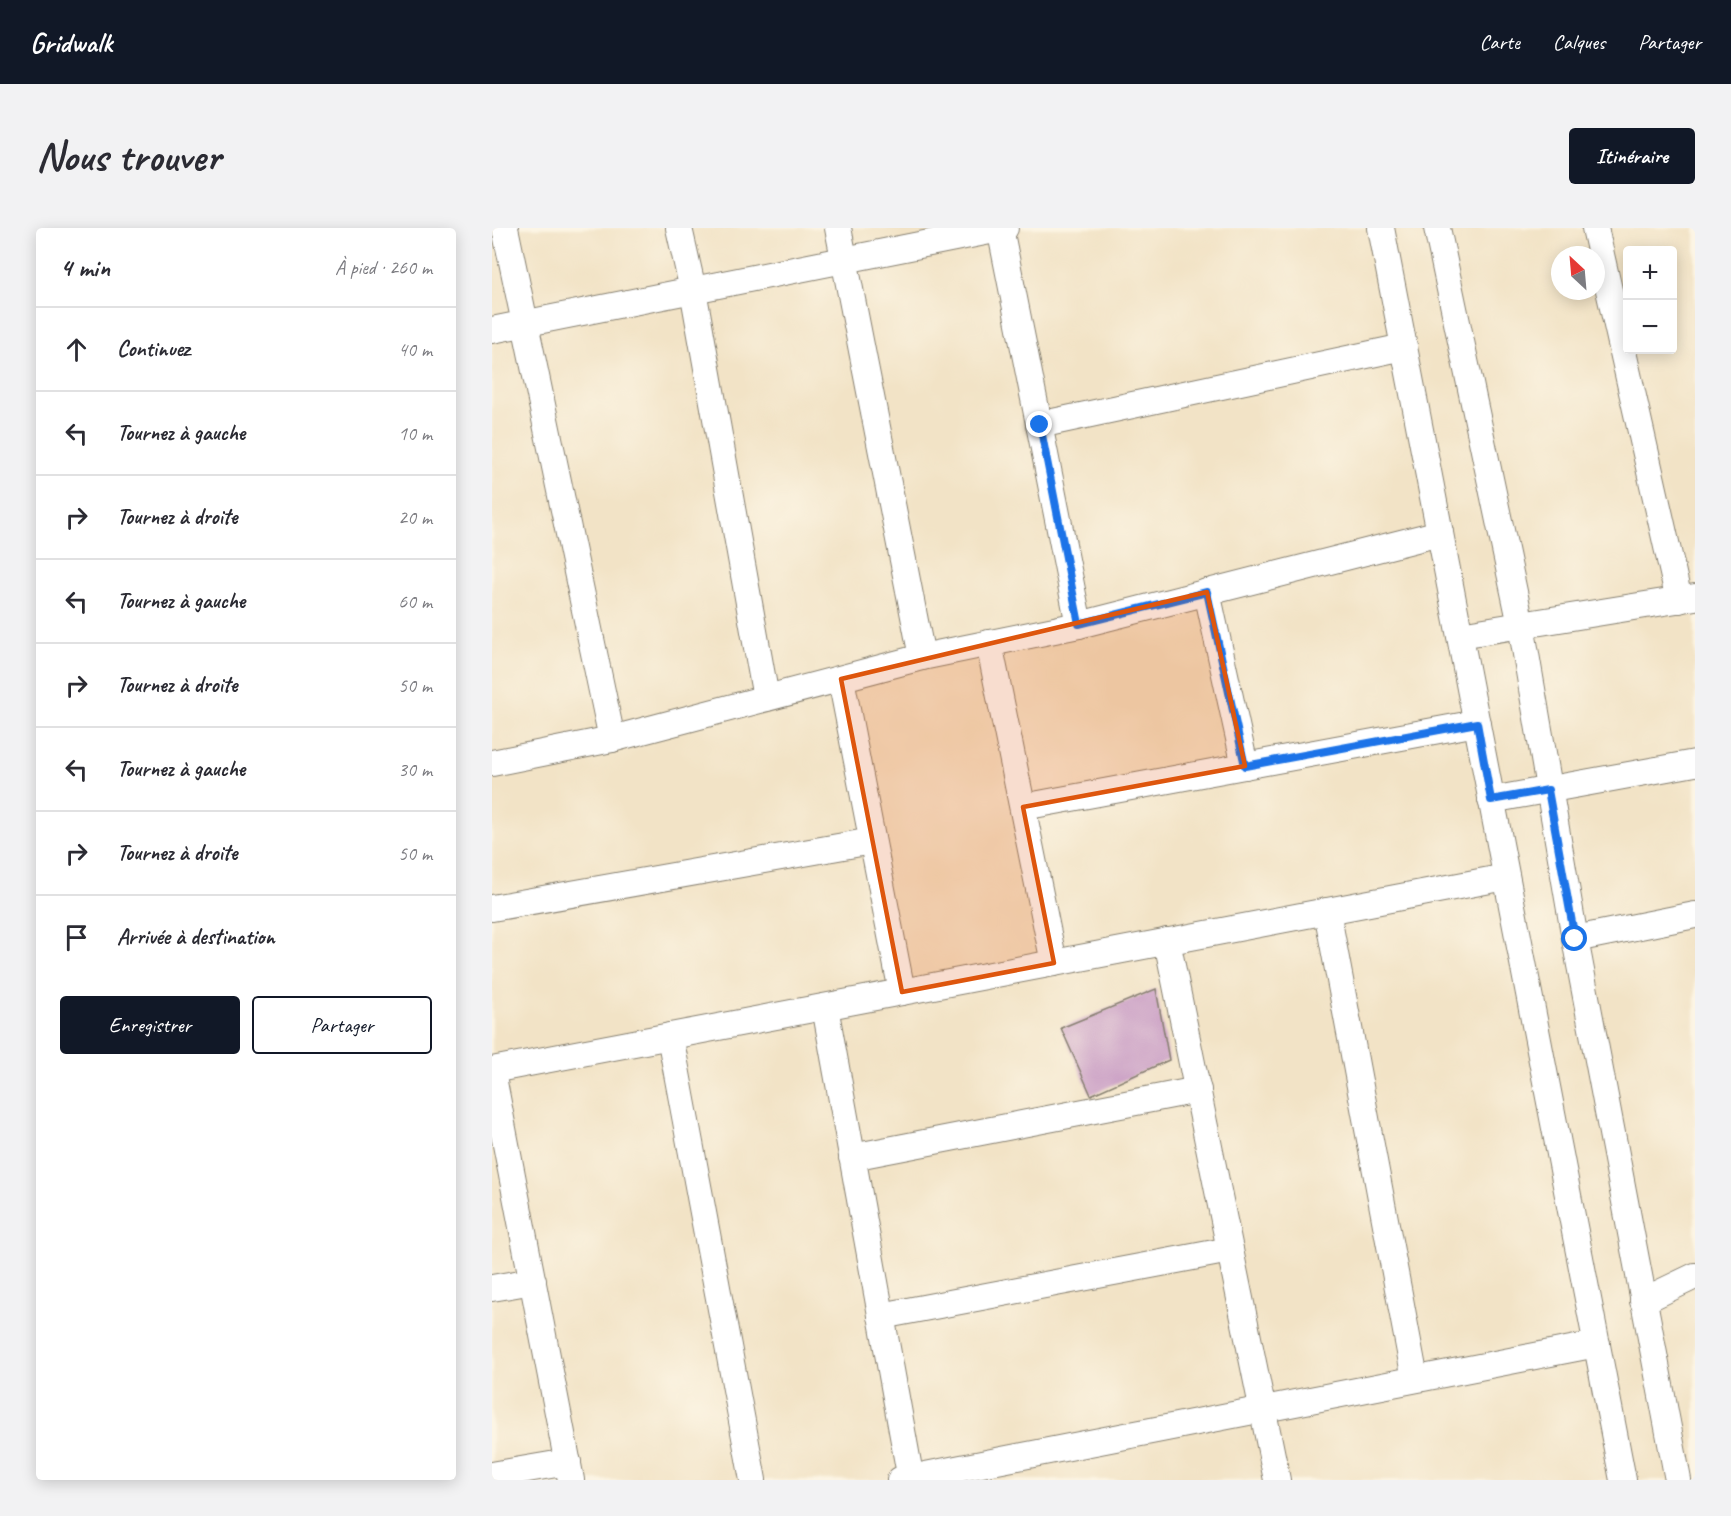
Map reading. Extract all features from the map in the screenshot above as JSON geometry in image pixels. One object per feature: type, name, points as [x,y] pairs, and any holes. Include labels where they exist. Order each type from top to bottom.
[{"type":"street","points":[[505,228],[612,739]]},
{"type":"street","points":[[680,228],[766,698]]},
{"type":"street","points":[[838,228],[922,657]]},
{"type":"street","points":[[492,330],[1002,228],[1079,624]]},
{"type":"street","points":[[1381,228],[1623,1480]]},
{"type":"street","points":[[1437,228],[1521,625],[1575,939],[1678,1480]]},
{"type":"street","points":[[1460,635],[1687,598],[1595,228]]},
{"type":"street","points":[[1040,425],[1404,346]]},
{"type":"street","points":[[492,763],[612,739],[922,657],[1079,624],[1440,533]]},
{"type":"street","points":[[1207,592],[1245,766]]},
{"type":"street","points":[[989,643],[1054,963]]},
{"type":"street","points":[[841,679],[902,992]]},
{"type":"street","points":[[1023,807],[1477,723]]},
{"type":"street","points":[[1491,800],[1695,763]]},
{"type":"street","points":[[492,908],[872,841]]},
{"type":"street","points":[[492,1476],[570,1471],[492,1071],[1506,877]]},
{"type":"street","points":[[1327,911],[1415,1380]]},
{"type":"street","points":[[1575,939],[1695,915]]},
{"type":"street","points":[[1167,941],[1277,1480]]},
{"type":"street","points":[[825,1006],[881,1316],[907,1479],[1597,1344]]},
{"type":"street","points":[[670,1036],[753,1480]]},
{"type":"street","points":[[852,1157],[1198,1090]]},
{"type":"street","points":[[881,1316],[1230,1250]]},
{"type":"street","points":[[1643,1301],[1695,1276]]},
{"type":"street","points":[[492,1288],[533,1281]]},
{"type":"highlighted area","points":[[1207,592],[1245,766],[1023,807],[1054,963],[902,992],[841,679]]},
{"type":"building","points":[[1156,989],[1169,1060],[1091,1095],[1061,1028]]},
{"type":"route","points":[[1040,425],[1079,624],[1207,592],[1245,766],[1477,723],[1491,800],[1548,790],[1575,939]]}]
